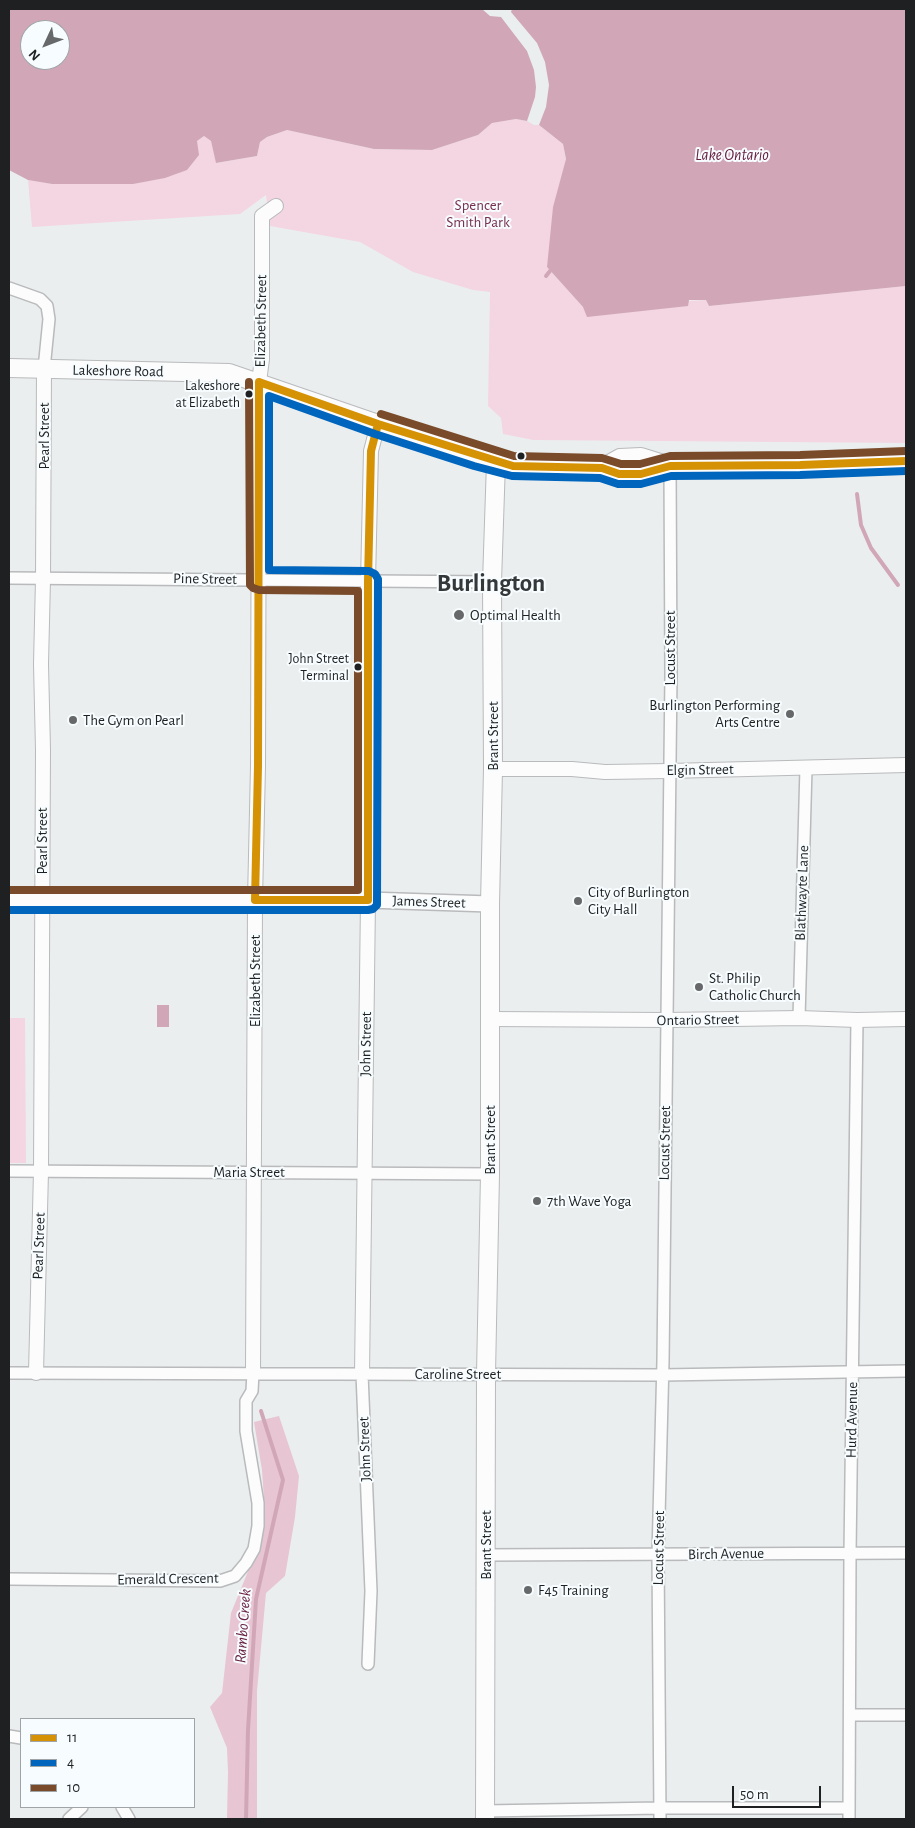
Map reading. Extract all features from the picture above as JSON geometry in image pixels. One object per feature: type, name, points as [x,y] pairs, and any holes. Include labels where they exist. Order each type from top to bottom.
[{"type":"main road","name":"Lakeshore Road","points":[[9,368],[229,372],[378,424],[496,462],[527,467],[602,468],[619,474],[641,474],[670,466],[800,465],[906,461]]},
{"type":"main road","name":"Brant Street","points":[[485,1815],[486,1374],[490,1174],[490,904],[493,769],[492,582],[496,462]]},
{"type":"main road","name":"James Street","points":[[9,900],[368,900],[490,904]]},
{"type":"street","name":"Elizabeth Street","points":[[253,1373],[255,900],[260,580],[262,216],[276,206]]},
{"type":"street","points":[[9,288],[40,299],[47,306],[49,319],[44,369]]},
{"type":"street","name":"Pearl Street","points":[[36,1373],[41,1171],[43,750],[41,664],[44,579],[44,369]]},
{"type":"street","name":"John Street","points":[[368,1664],[371,1591],[362,1374],[368,900],[368,581],[371,450],[378,424]]},
{"type":"street","name":"Locust Street","points":[[660,1813],[658,1555],[671,674],[670,466]]},
{"type":"street","name":"Pine Street","points":[[9,578],[492,582]]},
{"type":"street","name":"Elgin Street","points":[[493,769],[669,771],[906,765]]},
{"type":"street","name":"Blathwayte Lane","points":[[799,1018],[806,768]]},
{"type":"street","name":"Ontario Street","points":[[490,1019],[906,1019]]},
{"type":"street","name":"Hurd Avenue","points":[[849,1814],[850,1553],[857,1020]]},
{"type":"street","name":"Maria Street","points":[[9,1171],[490,1174]]},
{"type":"street","name":"Caroline Street","points":[[9,1373],[662,1374],[906,1371]]},
{"type":"street","name":"Emerald Crescent","points":[[9,1579],[220,1581],[235,1576],[246,1564],[254,1549],[258,1526],[258,1503],[246,1431],[246,1401],[252,1391],[253,1373]]},
{"type":"street","name":"Birch Avenue","points":[[486,1554],[906,1553]]},
{"type":"street","points":[[850,1715],[906,1715]]},
{"type":"street","points":[[69,1819],[81,1808]]},
{"type":"street","points":[[123,1808],[129,1819]]},
{"type":"street","points":[[485,1815],[660,1813],[849,1814]]},
{"type":"green space","name":"Spencer Smith Park","points":[[516,119],[539,125],[563,144],[566,159],[547,267],[583,307],[706,300],[709,306],[906,286],[906,443],[533,440],[503,434],[501,418],[488,406],[490,292],[473,290],[413,272],[360,242],[270,226],[266,195],[240,214],[32,227],[28,180],[52,184],[133,184],[204,136],[211,141],[217,163],[257,156],[260,142],[267,137],[287,130],[374,149],[432,150],[478,135],[492,123]]},
{"type":"green space","points":[[9,1018],[25,1018],[26,1163],[9,1163]]},
{"type":"shaded area","points":[[279,1416],[299,1476],[295,1517],[285,1576],[266,1593],[257,1691],[257,1819],[227,1819],[227,1748],[210,1707],[222,1693],[231,1613],[249,1569],[265,1513],[262,1470],[254,1422]]},
{"type":"water","name":"Lake Ontario","points":[[9,9],[906,9],[906,286],[709,306],[706,300],[689,300],[688,306],[587,317],[583,307],[547,267],[553,207],[566,159],[563,144],[539,125],[516,119],[492,123],[478,135],[432,150],[374,149],[287,130],[267,137],[260,142],[257,156],[216,163],[211,141],[204,136],[197,141],[199,155],[187,170],[165,178],[133,184],[52,184],[28,180],[9,170]]},
{"type":"water","points":[[157,1005],[169,1005],[169,1027],[157,1027]]},
{"type":"pier","points":[[482,9],[512,9],[511,12],[537,43],[545,62],[549,85],[546,107],[539,125],[534,125],[527,121],[535,97],[536,87],[534,70],[527,51],[501,17],[490,16]]},
{"type":"waterway","points":[[546,276],[550,271]]},
{"type":"waterway","points":[[857,494],[861,525],[871,548],[898,585]]},
{"type":"waterway","name":"Rambo Creek","points":[[246,1819],[248,1730],[256,1599],[283,1480],[261,1411]]},
{"type":"transit line","name":"10","points":[[9,890],[358,890],[358,591],[259,590],[250,585],[249,382]]},
{"type":"transit line","name":"11","points":[[259,382],[378,424],[371,451],[368,581],[368,900],[255,900],[258,766],[259,382]]},
{"type":"transit line","name":"4","points":[[9,910],[368,910],[373,909],[377,905],[378,579],[375,574],[369,571],[269,570],[269,396],[375,434],[474,466],[512,476],[600,478],[618,484],[641,484],[671,476],[800,475],[906,471]]},
{"type":"transit line","name":"10","points":[[381,414],[514,456],[602,458],[621,464],[640,464],[670,456],[800,455],[906,451]]},
{"type":"transit line","name":"11","points":[[378,424],[513,466],[602,468],[619,474],[641,474],[670,466],[800,465],[906,461]]},
{"type":"place","name":"Lakeshore at Elizabeth","points":[[249,394]]},
{"type":"place","name":"Optimal Health","points":[[459,615]]},
{"type":"place","name":"John Street Terminal","points":[[358,667]]},
{"type":"place","name":"Burlington Performing Arts Centre","points":[[790,714]]},
{"type":"place","name":"The Gym on Pearl","points":[[73,720]]},
{"type":"place","name":"City of Burlington City Hall","points":[[578,901]]},
{"type":"place","name":"St. Philip Catholic Church","points":[[699,987]]},
{"type":"place","name":"7th Wave Yoga","points":[[537,1201]]},
{"type":"place","name":"F45 Training","points":[[528,1590]]},
{"type":"district","name":"Burlington","points":[[491,583]]}]
